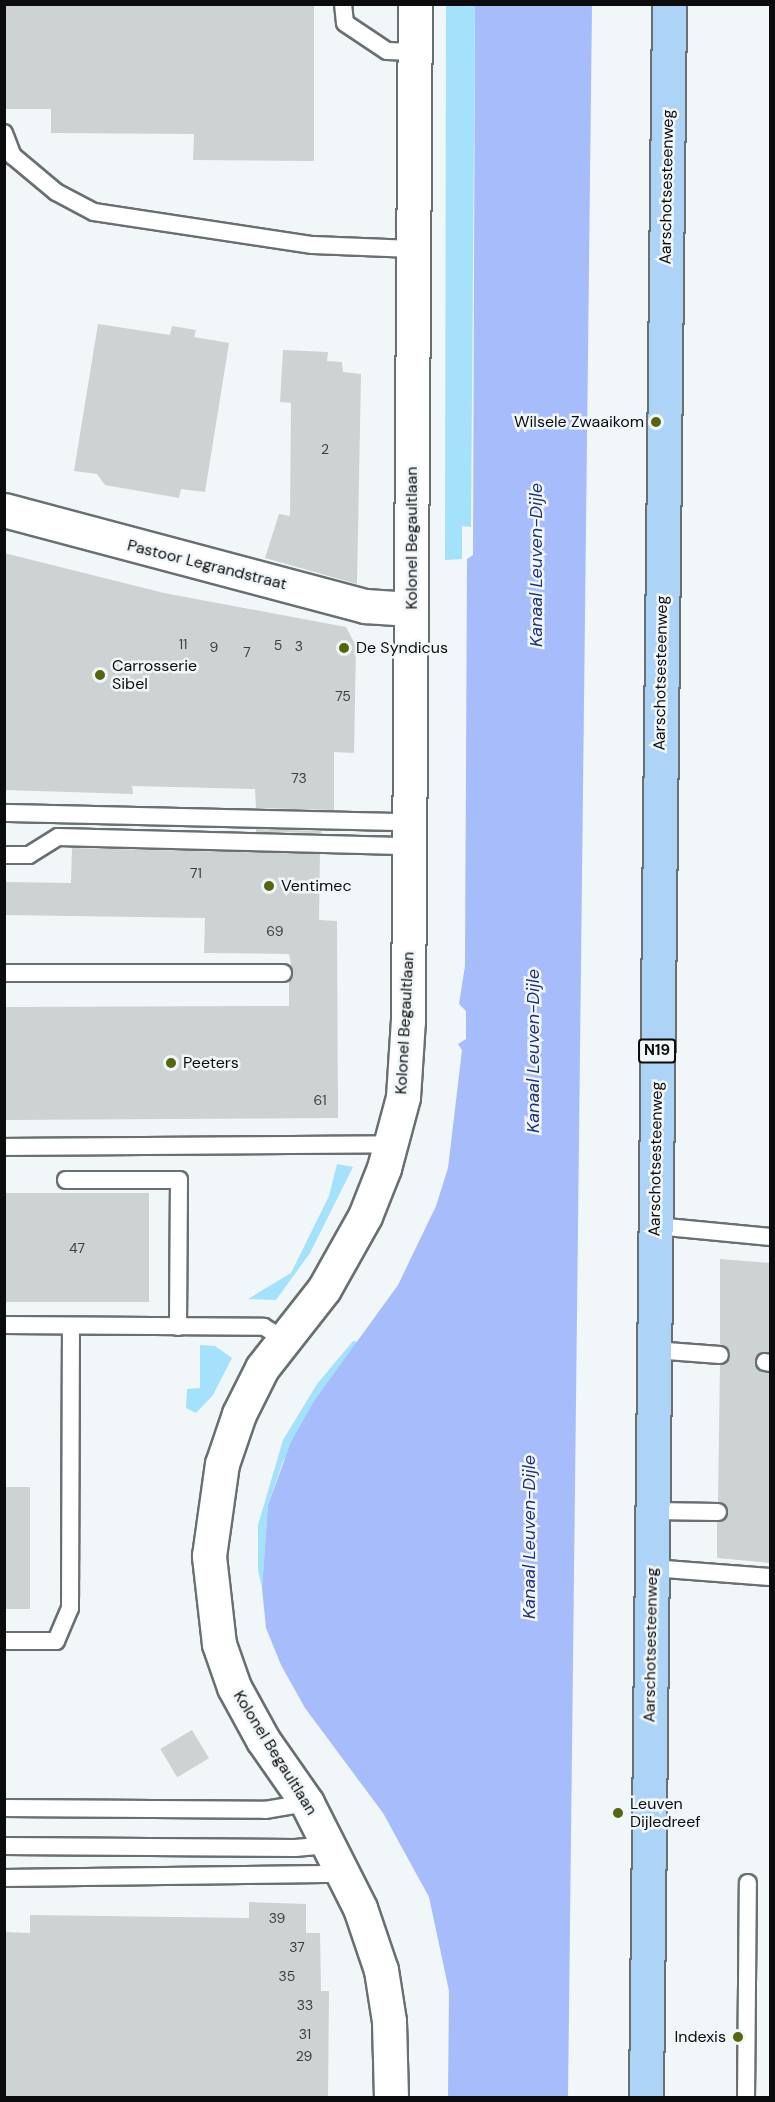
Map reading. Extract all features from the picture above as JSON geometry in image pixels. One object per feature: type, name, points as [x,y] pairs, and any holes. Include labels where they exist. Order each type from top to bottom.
[{"type":"main road","name":"Aarschotsesteenweg","points":[[646,2097],[669,4]]},
{"type":"street","name":"Kolonel Begaultlaan","points":[[391,2097],[389,2021],[381,1970],[345,1874],[331,1845],[307,1803],[263,1740],[234,1687],[219,1644],[209,1556],[222,1464],[239,1414],[262,1368],[282,1338],[324,1289],[365,1216],[391,1144],[403,1097],[408,1020],[415,4]]},
{"type":"street","name":"Pastoor Legrandstraat","points":[[4,510],[365,606],[411,609]]},
{"type":"lane","points":[[343,4],[345,22],[387,51],[415,52]]},
{"type":"lane","points":[[4,133],[13,156],[56,192],[94,212],[313,245],[413,249]]},
{"type":"lane","points":[[4,813],[410,834]]},
{"type":"lane","points":[[4,855],[29,855],[58,837],[410,834]]},
{"type":"lane","points":[[4,973],[283,973]]},
{"type":"lane","points":[[4,1147],[391,1144]]},
{"type":"lane","points":[[66,1180],[178,1180],[178,1327]]},
{"type":"lane","points":[[656,1226],[771,1238]]},
{"type":"lane","points":[[4,1325],[264,1327],[282,1338]]},
{"type":"lane","points":[[4,1641],[56,1641],[70,1608],[71,1326]]},
{"type":"lane","points":[[654,1350],[720,1355]]},
{"type":"lane","points":[[653,1511],[718,1512]]},
{"type":"lane","points":[[652,1568],[771,1577]]},
{"type":"lane","points":[[4,1808],[265,1810],[307,1803]]},
{"type":"lane","points":[[4,1846],[295,1848],[331,1845]]},
{"type":"lane","points":[[4,1878],[345,1874]]},
{"type":"lane","points":[[746,2097],[748,1883]]},
{"type":"shaded area","points":[[446,5],[475,5],[471,527],[462,526],[462,559],[445,560]]},
{"type":"shaded area","points":[[337,1164],[353,1167],[310,1253],[276,1300],[248,1299],[291,1273],[329,1196]]},
{"type":"shaded area","points":[[353,1341],[359,1342],[314,1401],[282,1464],[268,1505],[262,1588],[258,1571],[258,1525],[283,1440],[317,1384]]},
{"type":"shaded area","points":[[200,1345],[215,1346],[232,1358],[213,1395],[196,1413],[186,1408],[187,1389],[200,1388]]},
{"type":"water","name":"Kanaal Leuven-Dijle","points":[[475,5],[592,5],[568,2098],[448,2097],[449,1991],[429,1897],[383,1813],[305,1708],[281,1665],[266,1628],[262,1588],[268,1505],[291,1442],[314,1401],[398,1285],[436,1206],[448,1168],[462,1050],[458,1044],[466,1039],[466,1011],[459,1004],[465,966],[467,559],[473,555]]},
{"type":"building","points":[[6,4],[314,4],[314,161],[193,160],[194,134],[51,133],[51,109],[6,109]]},
{"type":"building","points":[[98,324],[170,335],[172,326],[196,330],[194,337],[229,343],[205,492],[181,489],[179,498],[105,485],[97,474],[74,471]]},
{"type":"building","points":[[283,350],[328,352],[327,361],[342,362],[343,372],[361,374],[357,584],[265,558],[279,514],[290,516],[291,403],[280,402]]},
{"type":"building","points":[[4,553],[164,593],[346,627],[356,646],[354,753],[334,752],[334,810],[256,808],[255,789],[132,786],[133,794],[4,790]]},
{"type":"building","points":[[256,829],[321,831],[321,833],[256,832]]},
{"type":"building","name":"Peeters","points":[[72,848],[320,854],[319,920],[337,921],[338,1118],[4,1120],[4,1007],[289,1006],[289,981],[293,974],[289,954],[204,953],[205,918],[4,915],[4,882],[71,883]]},
{"type":"building","points":[[4,1193],[149,1193],[149,1302],[4,1302]]},
{"type":"building","points":[[720,1259],[771,1263],[771,1352],[761,1352],[755,1361],[759,1370],[771,1373],[771,1563],[717,1558],[717,1522],[728,1513],[727,1506],[718,1502],[720,1365],[730,1355],[726,1347],[720,1344]]},
{"type":"building","points":[[4,1487],[30,1487],[30,1609],[4,1609]]},
{"type":"building","points":[[192,1730],[209,1758],[177,1777],[160,1749]]},
{"type":"building","points":[[249,1902],[306,1904],[306,1933],[320,1933],[321,1991],[329,1991],[328,2097],[4,2097],[4,1932],[30,1933],[30,1915],[249,1918]]},
{"type":"place","name":"Wilsele Zwaaikom","points":[[656,422]]},
{"type":"place","name":"De Syndicus","points":[[344,648]]},
{"type":"place","name":"Carrosserie Sibel","points":[[100,675]]},
{"type":"place","name":"Ventimec","points":[[269,886]]},
{"type":"place","name":"Peeters","points":[[171,1063]]},
{"type":"place","name":"Leuven Dijledreef","points":[[618,1813]]},
{"type":"place","name":"Indexis","points":[[738,2037]]}]
